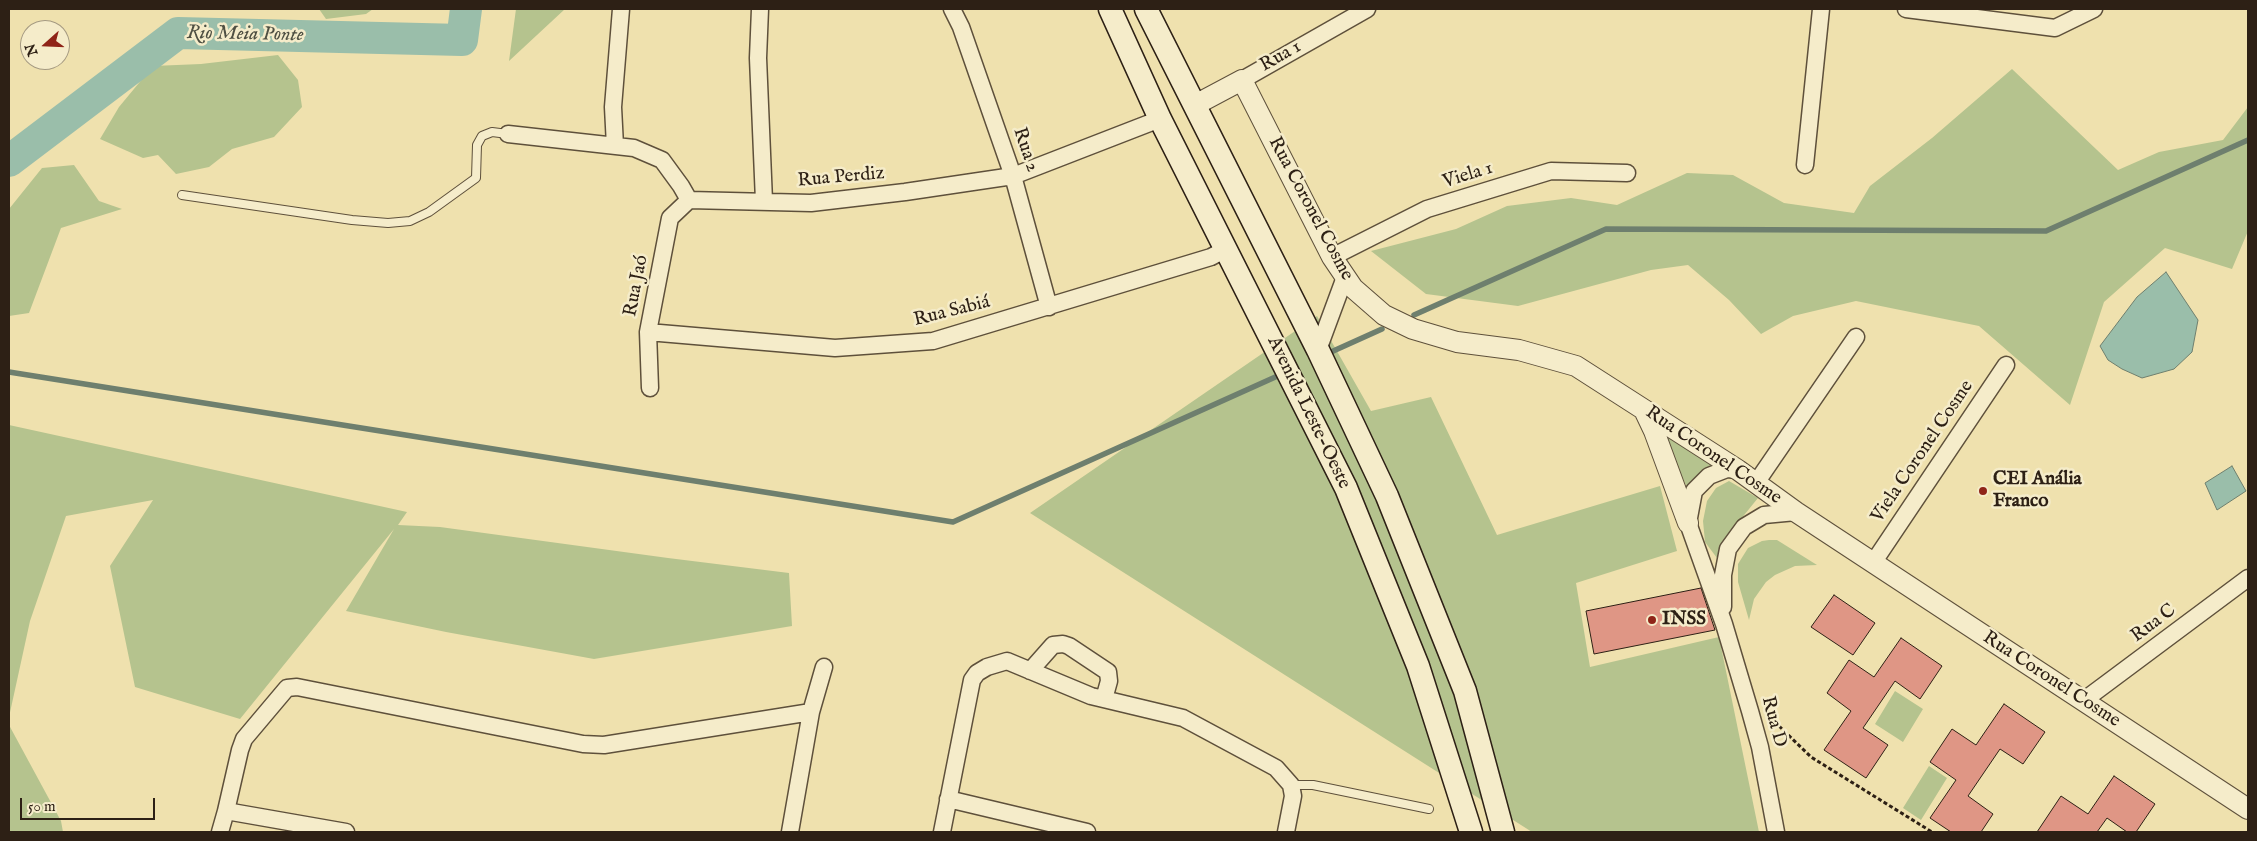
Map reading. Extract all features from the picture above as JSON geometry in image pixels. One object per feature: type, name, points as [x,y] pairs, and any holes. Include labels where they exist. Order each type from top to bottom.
[{"type":"main road","name":"Avenida Leste-Oeste","points":[[1110,9],[1160,119],[1346,488],[1418,666],[1471,832]]},
{"type":"main road","name":"Avenida Leste-Oeste","points":[[1150,17],[1318,350],[1375,470],[1414,561],[1465,690],[1503,832]]},
{"type":"main road","points":[[1124,41],[1150,17]]},
{"type":"main road","points":[[1381,573],[1395,573],[1414,561]]},
{"type":"main road","points":[[1396,610],[1400,598],[1408,594],[1417,593],[1430,601]]},
{"type":"street","points":[[615,146],[613,106],[621,9]]},
{"type":"street","points":[[760,9],[758,58],[764,201]]},
{"type":"street","name":"Rua 2","points":[[952,9],[961,27],[1013,176],[1050,308]]},
{"type":"street","name":"Rua 1","points":[[1194,105],[1367,9]]},
{"type":"street","points":[[1805,165],[1821,9]]},
{"type":"street","points":[[1906,9],[2055,28],[2094,9]]},
{"type":"street","name":"Rua Coronel Cosme","points":[[1242,80],[1332,257],[1353,288],[1384,315],[1413,329],[1456,342],[1519,350],[1576,366],[1738,470],[1796,512],[2248,809]]},
{"type":"street","name":"Rua Perdiz","points":[[689,200],[811,204],[1013,176],[1160,119]]},
{"type":"street","points":[[508,134],[634,148],[662,160],[689,200]]},
{"type":"street","name":"Viela 1","points":[[1332,257],[1427,209],[1551,171],[1627,173]]},
{"type":"street","name":"Rua Jaó","points":[[650,388],[648,332],[670,218],[689,200]]},
{"type":"street","name":"Rua Sabiá","points":[[648,332],[835,348],[933,341],[1050,308],[1211,257],[1226,249]]},
{"type":"street","points":[[1318,350],[1345,276]]},
{"type":"street","points":[[1756,483],[1856,337]]},
{"type":"street","name":"Viela Coronel Cosme","points":[[1873,562],[2006,364]]},
{"type":"street","points":[[1644,410],[1688,523]]},
{"type":"street","points":[[1688,523],[1694,491],[1709,476],[1727,469],[1738,470]]},
{"type":"street","name":"Rua D","points":[[1724,624],[1722,575],[1728,549],[1744,526],[1764,515],[1796,512]]},
{"type":"street","name":"Rua D","points":[[1688,523],[1724,624],[1760,748],[1776,832]]},
{"type":"street","name":"Rua C","points":[[2083,701],[2248,578]]},
{"type":"street","points":[[1030,670],[1054,645],[1063,644],[1069,646],[1108,672],[1109,681],[1104,699]]},
{"type":"street","points":[[942,832],[972,680],[977,673],[987,666],[1007,661],[1091,696],[1184,718],[1276,768],[1291,786],[1293,796],[1286,832]]},
{"type":"street","points":[[790,832],[811,712],[824,667]]},
{"type":"street","points":[[220,832],[244,739],[287,688],[297,687],[582,744],[604,745],[811,712]]},
{"type":"street","points":[[948,799],[1087,832]]},
{"type":"street","points":[[226,811],[346,832]]},
{"type":"lane","points":[[182,195],[352,220],[388,223],[410,221],[429,212],[476,178],[477,146],[482,136],[492,132],[508,134]]},
{"type":"lane","points":[[1291,786],[1312,785],[1429,809]]},
{"type":"path","points":[[1779,726],[1811,757],[1932,832]]},
{"type":"shaded area","points":[[319,9],[373,9],[366,14],[326,19]]},
{"type":"shaded area","points":[[516,9],[565,9],[509,61]]},
{"type":"shaded area","points":[[278,55],[298,80],[302,107],[274,137],[232,149],[209,167],[176,174],[158,155],[143,158],[100,139],[119,107],[153,66],[201,64]]},
{"type":"shaded area","points":[[2012,69],[2118,170],[2159,152],[2223,140],[2248,107],[2248,231],[2232,269],[2165,248],[2104,302],[2070,405],[1979,326],[1856,301],[1793,316],[1761,334],[1729,300],[1688,265],[1651,270],[1518,306],[1426,294],[1371,251],[1456,229],[1507,206],[1571,198],[1617,205],[1687,173],[1733,175],[1784,203],[1854,213],[1870,186],[1932,138]]},
{"type":"shaded area","points":[[74,165],[99,201],[122,209],[61,228],[29,313],[9,316],[9,209],[42,168]]},
{"type":"shaded area","points":[[2166,272],[2198,320],[2192,352],[2174,369],[2142,378],[2108,360],[2100,346],[2137,297]]},
{"type":"shaded area","points":[[1317,316],[1371,411],[1431,397],[1497,535],[1660,486],[1677,551],[1576,583],[1590,667],[1719,637],[1759,832],[1532,832],[1030,513]]},
{"type":"shaded area","points":[[1658,423],[1720,464],[1689,492]]},
{"type":"shaded area","points":[[9,425],[407,512],[398,525],[440,527],[789,573],[792,626],[594,659],[446,632],[346,611],[394,529],[240,719],[135,687],[110,566],[153,500],[66,516],[30,621],[9,717]]},
{"type":"shaded area","points":[[2232,466],[2246,491],[2217,510],[2205,483]]},
{"type":"shaded area","points":[[1729,481],[1758,498],[1736,525],[1717,558],[1705,542],[1703,521],[1707,501],[1716,488]]},
{"type":"shaded area","points":[[1777,540],[1817,565],[1795,566],[1775,575],[1766,582],[1754,599],[1749,620],[1738,582],[1738,564],[1748,548],[1762,541]]},
{"type":"shaded area","points":[[1895,691],[1923,709],[1903,742],[1875,724]]},
{"type":"shaded area","points":[[9,725],[61,821],[63,832],[9,832]]},
{"type":"shaded area","points":[[1929,766],[1947,778],[1921,820],[1903,808]]},
{"type":"building","name":"INSS","points":[[1701,588],[1715,630],[1594,654],[1586,611]]},
{"type":"building","points":[[1834,595],[1875,623],[1853,655],[1811,627]]},
{"type":"building","points":[[1901,638],[1942,666],[1920,699],[1895,681],[1863,728],[1888,745],[1866,778],[1824,750],[1851,711],[1827,693],[1849,660],[1874,677]]},
{"type":"building","points":[[2004,704],[2045,732],[2023,764],[2000,749],[1968,796],[1993,814],[1981,832],[1951,832],[1930,818],[1956,780],[1930,762],[1952,729],[1976,745]]},
{"type":"building","points":[[2114,776],[2155,804],[2136,832],[2127,832],[2107,818],[2097,832],[2037,832],[2061,796],[2088,814]]},
{"type":"waterway","name":"Rio Meia Ponte","points":[[9,161],[178,33],[462,40],[466,9]]},
{"type":"waterway","points":[[1414,315],[1606,229],[2046,231],[2248,140]]},
{"type":"waterway","points":[[1331,352],[1382,329]]},
{"type":"waterway","points":[[9,372],[953,522],[1282,374]]},
{"type":"place","name":"CEI Anália Franco","points":[[1983,491]]},
{"type":"place","name":"INSS","points":[[1652,620]]}]
